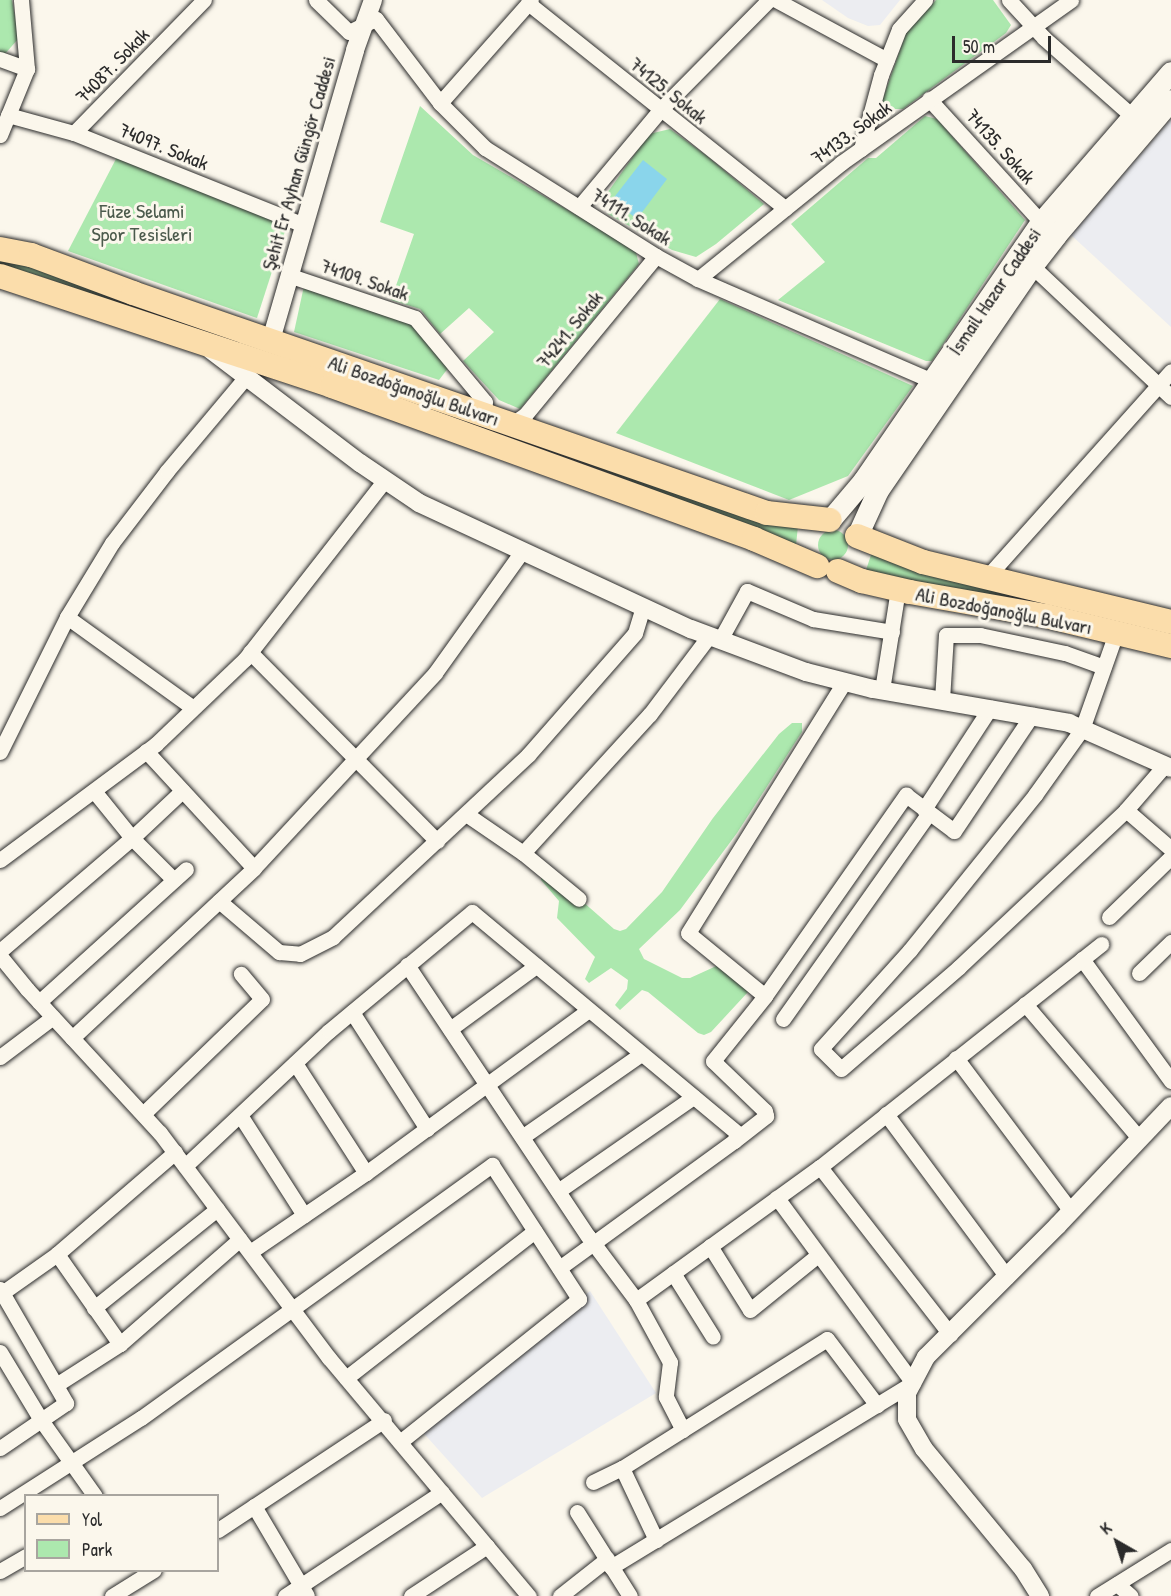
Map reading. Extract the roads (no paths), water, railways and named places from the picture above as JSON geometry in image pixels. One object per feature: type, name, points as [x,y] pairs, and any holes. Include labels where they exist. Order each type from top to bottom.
[{"type":"main road","name":"İsmail Hazar Caddesi","points":[[857,536],[878,490],[1032,266],[1140,123],[1171,72]]},
{"type":"main road","name":"İsmail Hazar Caddesi","points":[[830,520],[863,482],[1041,222],[1140,123],[1171,100]]},
{"type":"main road","name":"Ali Bozdoğanoğlu Bulvarı","points":[[0,249],[31,255],[133,294],[767,513],[830,520]]},
{"type":"main road","name":"Ali Bozdoğanoğlu Bulvarı","points":[[0,276],[407,413],[754,539],[862,581],[1046,616],[1171,646]]},
{"type":"main road","points":[[830,520],[846,523],[857,536],[858,553],[854,560],[827,568],[811,559],[807,543],[815,528],[830,520]]},
{"type":"main road","name":"Ali Bozdoğanoğlu Bulvarı","points":[[857,536],[908,558],[1171,622]]},
{"type":"street","points":[[0,135],[27,69],[21,0]]},
{"type":"street","name":"74087. Sokak","points":[[74,133],[204,0]]},
{"type":"street","points":[[316,0],[350,32],[363,26]]},
{"type":"street","name":"Şehit Er Ayhan Güngör Caddesi","points":[[271,340],[302,224],[373,0]]},
{"type":"street","points":[[579,207],[660,110],[769,0]]},
{"type":"street","points":[[776,0],[887,60]]},
{"type":"street","points":[[861,149],[898,29],[925,0]]},
{"type":"street","points":[[1009,0],[1033,27],[1140,123]]},
{"type":"street","name":"74133. Sokak","points":[[698,279],[861,149],[1071,0]]},
{"type":"street","points":[[440,103],[530,2]]},
{"type":"street","name":"74125. Sokak","points":[[530,2],[660,110],[785,208]]},
{"type":"street","name":"74111. Sokak","points":[[363,26],[376,19],[440,103],[485,148],[656,256],[698,279],[933,381]]},
{"type":"street","points":[[0,59],[27,69]]},
{"type":"street","name":"74135. Sokak","points":[[929,99],[1041,222]]},
{"type":"street","name":"74097. Sokak","points":[[8,115],[74,133],[302,224]]},
{"type":"street","name":"74241. Sokak","points":[[512,424],[525,415],[656,256]]},
{"type":"street","points":[[1032,266],[1171,398]]},
{"type":"street","name":"74109. Sokak","points":[[288,275],[415,318],[485,402],[482,413]]},
{"type":"street","points":[[203,344],[418,503],[643,607],[715,638],[806,672],[882,690],[1032,715],[1082,729],[1168,767],[1126,810],[959,967],[841,1069],[821,1049],[910,950],[1035,795],[1082,729],[1116,633]]},
{"type":"street","points":[[987,577],[1171,371]]},
{"type":"street","points":[[0,752],[67,617],[89,578],[138,506],[246,377]]},
{"type":"street","points":[[0,860],[146,751],[194,708],[250,652],[386,480]]},
{"type":"street","points":[[72,1038],[254,868],[435,673],[523,550]]},
{"type":"street","points":[[882,690],[898,589]]},
{"type":"street","points":[[523,854],[650,714],[715,638],[747,591],[813,619],[892,632]]},
{"type":"street","points":[[219,901],[279,952],[300,954],[333,937],[528,755],[634,633],[643,607]]},
{"type":"street","points":[[67,617],[194,708]]},
{"type":"street","points":[[942,700],[946,635],[980,635],[1065,653],[1104,667]]},
{"type":"street","points":[[250,652],[354,760],[437,841]]},
{"type":"street","points":[[765,996],[688,933],[844,682]]},
{"type":"street","points":[[783,1019],[872,894],[927,811],[990,708]]},
{"type":"street","points":[[559,1268],[766,1116],[765,1111],[713,1061],[765,996],[906,795],[954,831],[1032,715]]},
{"type":"street","points":[[146,751],[254,868]]},
{"type":"street","points":[[94,790],[132,838],[174,880]]},
{"type":"street","points":[[0,951],[132,838],[182,791]]},
{"type":"street","points":[[1126,810],[1171,849]]},
{"type":"street","points":[[466,813],[523,854],[579,899]]},
{"type":"street","points":[[1109,917],[1171,857]]},
{"type":"street","points":[[39,1002],[186,869]]},
{"type":"street","points":[[851,876],[872,894]]},
{"type":"street","points":[[185,1166],[352,1012],[472,912],[738,1134],[734,1141]]},
{"type":"street","points":[[1139,973],[1171,942]]},
{"type":"street","points":[[636,1300],[820,1167],[1101,944]]},
{"type":"street","points":[[0,956],[52,1017],[175,1152],[346,1378],[384,1420],[529,1596]]},
{"type":"street","points":[[1082,959],[1171,1081]]},
{"type":"street","points":[[407,966],[558,1191],[636,1300],[670,1362],[666,1397],[683,1430]]},
{"type":"street","points":[[450,1029],[536,966]]},
{"type":"street","points":[[142,1114],[262,999],[241,974]]},
{"type":"street","points":[[1024,1004],[1140,1139]]},
{"type":"street","points":[[250,1252],[488,1086],[589,1010]]},
{"type":"street","points":[[352,1012],[427,1129]]},
{"type":"street","points":[[0,1057],[52,1017]]},
{"type":"street","points":[[522,1137],[641,1054]]},
{"type":"street","points":[[956,1058],[1071,1211]]},
{"type":"street","points":[[296,1063],[366,1173]]},
{"type":"street","points":[[558,1191],[693,1097]]},
{"type":"street","points":[[1040,1596],[1023,1569],[924,1449],[907,1419],[908,1393],[926,1357],[1171,1106]]},
{"type":"street","points":[[886,1114],[1006,1277]]},
{"type":"street","points":[[240,1115],[304,1215]]},
{"type":"street","points":[[0,1448],[66,1403],[1,1291],[57,1254],[175,1152]]},
{"type":"street","points":[[0,1508],[141,1418],[492,1165],[579,1299],[400,1442]]},
{"type":"street","points":[[820,1167],[950,1334]]},
{"type":"street","points":[[777,1198],[913,1383]]},
{"type":"street","points":[[94,1308],[217,1209]]},
{"type":"street","points":[[346,1378],[535,1231]]},
{"type":"street","points":[[56,1385],[120,1344],[240,1239]]},
{"type":"street","points":[[710,1246],[750,1310],[818,1255]]},
{"type":"street","points":[[57,1254],[120,1344]]},
{"type":"street","points":[[673,1273],[713,1336]]},
{"type":"street","points":[[593,1482],[622,1468],[827,1339],[877,1405]]},
{"type":"street","points":[[0,1353],[41,1420],[94,1494]]},
{"type":"street","points":[[560,1596],[609,1563],[656,1540],[913,1383]]},
{"type":"street","points":[[219,1529],[384,1420]]},
{"type":"street","points":[[622,1468],[656,1540]]},
{"type":"street","points":[[285,1596],[303,1591],[442,1492]]},
{"type":"street","points":[[254,1506],[303,1591]]},
{"type":"street","points":[[577,1512],[630,1596]]},
{"type":"street","points":[[411,1596],[487,1546]]},
{"type":"street","points":[[1096,1596],[1171,1550]]},
{"type":"street","points":[[0,1571],[24,1557]]},
{"type":"street","points":[[127,1572],[132,1591]]},
{"type":"street","points":[[112,1596],[132,1591],[152,1572]]},
{"type":"street","points":[[1117,1584],[1131,1596]]},
{"type":"water","points":[[643,160],[667,179],[637,219],[612,200]]},
{"type":"park label","name":"Füze Selami Spor Tesisleri","points":[[142,222]]}]
